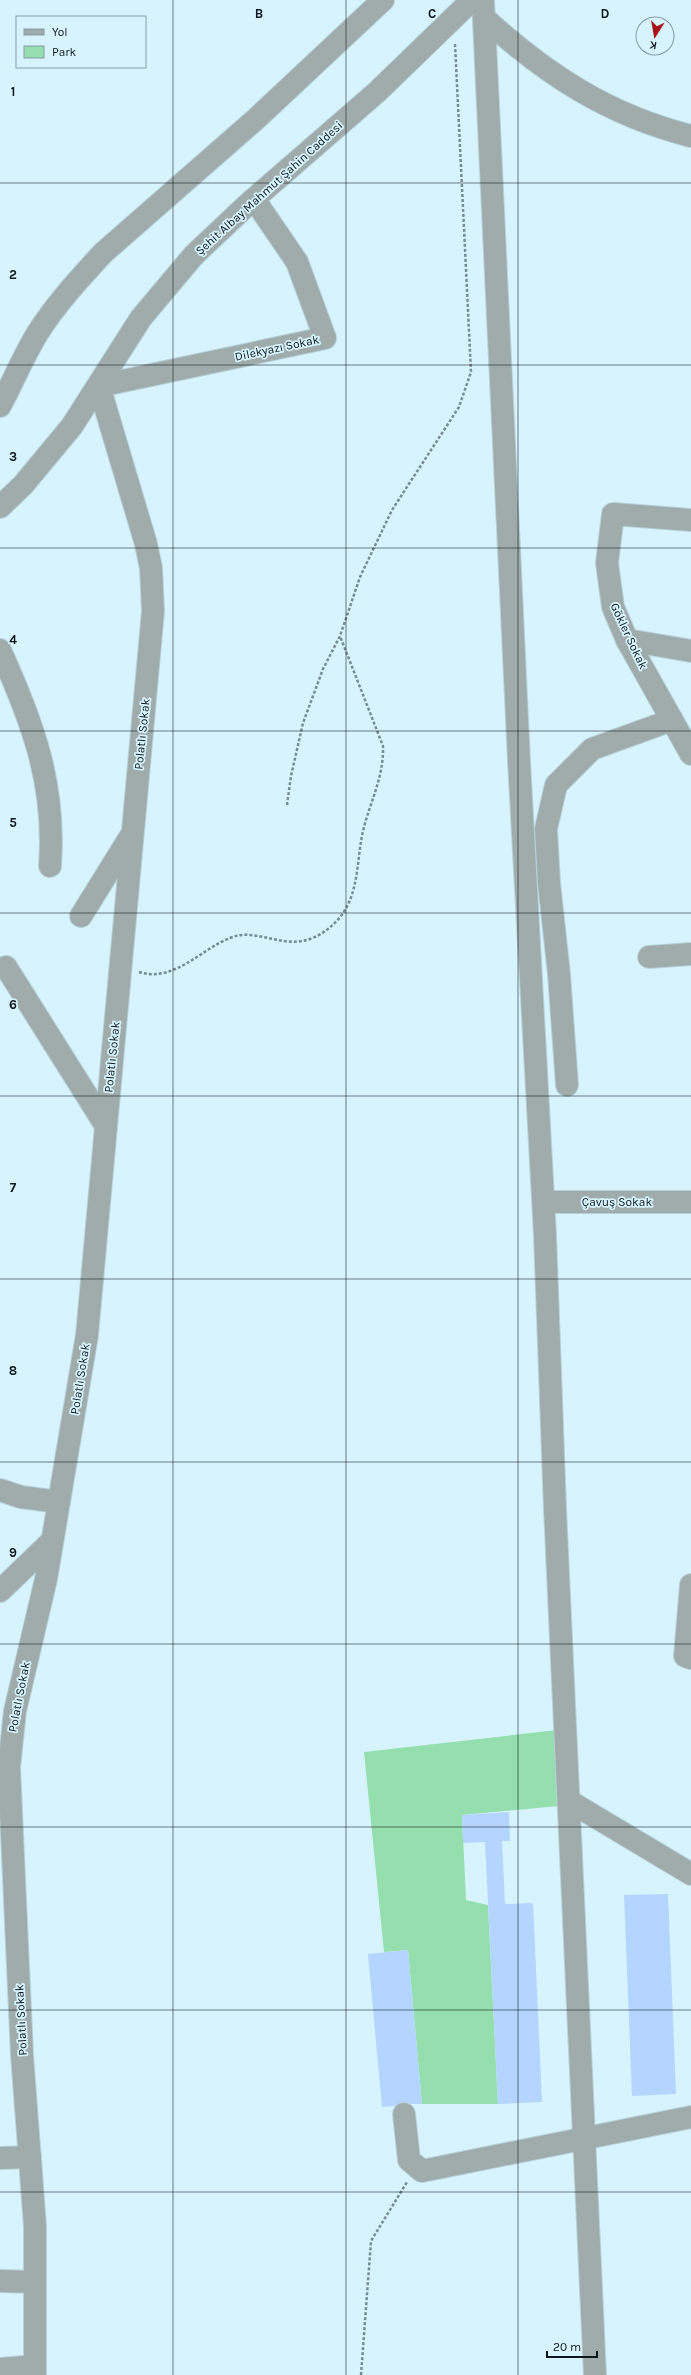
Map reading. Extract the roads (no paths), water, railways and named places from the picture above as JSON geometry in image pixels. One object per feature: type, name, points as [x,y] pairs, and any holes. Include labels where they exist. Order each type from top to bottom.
[{"type":"street","points":[[344,36],[365,0]]},
{"type":"street","points":[[0,406],[38,334],[81,276],[127,231],[256,119],[383,0]]},
{"type":"street","points":[[479,6],[536,62],[588,97],[638,120],[691,136]]},
{"type":"street","points":[[479,6],[544,1202],[583,2139],[595,2375]]},
{"type":"street","name":"Şehit Albay Mahmut Şahin Caddesi","points":[[0,507],[51,452],[99,386],[126,341],[162,291],[194,255],[254,199],[327,138],[454,18],[479,6]]},
{"type":"street","name":"Dilekyazı Sokak","points":[[99,386],[325,338],[297,262],[254,199]]},
{"type":"street","name":"Polatlı Sokak","points":[[35,2370],[35,2226],[5,1795],[15,1711],[40,1606],[87,1335],[132,835],[152,632],[153,590],[146,544],[99,386]]},
{"type":"street","name":"Gökler Sokak","points":[[691,520],[613,514],[607,546],[608,578],[613,607],[628,640],[691,754]]},
{"type":"street","points":[[628,640],[691,650]]},
{"type":"street","points":[[0,650],[25,710],[43,762],[52,824],[50,866]]},
{"type":"street","points":[[567,1085],[560,974],[549,883],[546,829],[556,785],[592,749],[672,720]]},
{"type":"street","points":[[81,916],[132,835]]},
{"type":"street","points":[[649,957],[691,954]]},
{"type":"street","points":[[6,967],[106,1126]]},
{"type":"street","name":"Çavuş Sokak","points":[[544,1202],[691,1202]]},
{"type":"street","points":[[0,1490],[21,1497],[59,1502]]},
{"type":"street","points":[[0,1591],[51,1542]]},
{"type":"street","points":[[691,1585],[685,1656],[691,1658]]},
{"type":"street","points":[[569,1801],[691,1874]]},
{"type":"street","points":[[404,2114],[408,2155],[415,2167],[422,2171],[691,2117]]},
{"type":"street","points":[[0,2158],[30,2157]]},
{"type":"street","points":[[0,2281],[35,2282]]},
{"type":"street","points":[[0,2369],[35,2370]]}]
